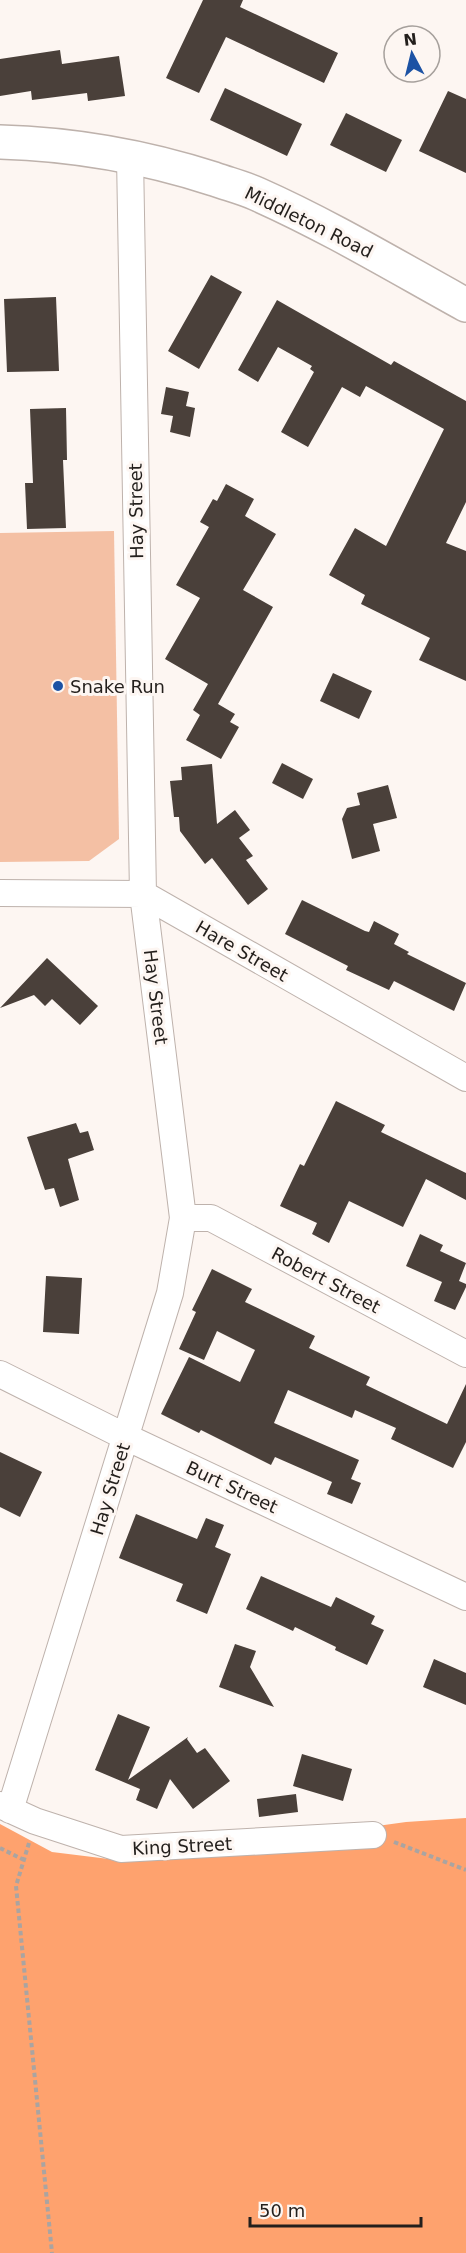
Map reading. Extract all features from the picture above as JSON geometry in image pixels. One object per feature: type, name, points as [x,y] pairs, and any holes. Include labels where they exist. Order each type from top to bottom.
[{"type":"main road","name":"Middleton Road","points":[[0,142],[30,143],[130,157],[189,171],[255,193],[354,243],[466,305]]},
{"type":"street","name":"Hay Street","points":[[5,1808],[126,1437],[170,1293],[183,1218],[143,894],[130,157]]},
{"type":"street","name":"Hare Street","points":[[0,894],[143,894],[466,1078]]},
{"type":"street","name":"Robert Street","points":[[183,1218],[212,1218],[466,1354]]},
{"type":"street","name":"Burt Street","points":[[0,1374],[126,1437],[466,1597]]},
{"type":"street","name":"King Street","points":[[5,1808],[35,1821],[121,1849],[373,1835]]},
{"type":"path","points":[[35,1821],[16,1886],[52,2253]]},
{"type":"path","points":[[373,1835],[466,1870]]},
{"type":"path","points":[[0,1848],[24,1860]]},
{"type":"shaded area","name":"Snake Run","points":[[114,531],[119,839],[89,861],[0,862],[0,533]]},
{"type":"shaded area","points":[[466,1818],[466,2253],[0,2253],[0,1824],[52,1852],[125,1861],[406,1822]]},
{"type":"building","points":[[203,0],[243,0],[240,7],[338,53],[324,83],[226,37],[199,93],[166,78]]},
{"type":"building","points":[[60,50],[62,64],[119,56],[125,96],[88,101],[87,93],[32,100],[31,91],[0,96],[0,59]]},
{"type":"building","points":[[225,88],[302,124],[287,156],[210,120]]},
{"type":"building","points":[[448,91],[466,99],[466,173],[419,151]]},
{"type":"building","points":[[346,113],[402,140],[386,172],[330,145]]},
{"type":"building","points":[[211,275],[242,292],[199,369],[168,351]]},
{"type":"building","points":[[56,297],[59,371],[7,372],[4,299]]},
{"type":"building","points":[[277,300],[391,365],[394,361],[466,401],[466,502],[446,543],[466,551],[466,681],[419,660],[430,638],[361,604],[365,595],[329,575],[355,528],[386,546],[444,429],[366,386],[360,397],[342,387],[308,447],[281,432],[314,372],[310,369],[312,366],[278,347],[258,382],[238,370]]},
{"type":"building","points":[[166,387],[189,392],[186,406],[195,408],[190,437],[170,432],[173,416],[161,414]]},
{"type":"building","points":[[66,408],[67,460],[63,460],[66,528],[27,529],[25,483],[33,483],[30,409]]},
{"type":"building","points":[[226,484],[254,499],[245,516],[276,534],[243,590],[273,607],[218,704],[235,714],[230,722],[239,727],[221,759],[186,740],[200,715],[193,710],[208,684],[165,659],[200,598],[176,585],[209,527],[200,522],[213,499],[217,501]]},
{"type":"building","points":[[333,673],[372,691],[359,719],[320,701]]},
{"type":"building","points":[[282,763],[313,779],[303,799],[272,783]]},
{"type":"building","points":[[212,764],[217,824],[235,810],[250,830],[239,838],[253,856],[246,860],[268,889],[248,905],[212,858],[205,864],[180,831],[179,817],[174,817],[170,781],[182,780],[181,767]]},
{"type":"building","points":[[388,785],[397,818],[373,824],[380,851],[352,859],[342,819],[347,808],[360,805],[357,793]]},
{"type":"building","points":[[302,900],[365,931],[369,932],[374,921],[399,934],[394,944],[409,952],[407,954],[466,983],[454,1011],[394,981],[389,990],[346,970],[348,966],[285,934]]},
{"type":"building","points":[[47,958],[98,1006],[80,1025],[52,999],[45,1006],[34,995],[0,1008]]},
{"type":"building","points":[[336,1101],[385,1125],[381,1132],[466,1173],[466,1200],[426,1179],[403,1227],[349,1201],[329,1243],[312,1234],[317,1223],[280,1206],[300,1164],[304,1166]]},
{"type":"building","points":[[76,1123],[80,1133],[88,1131],[94,1150],[68,1159],[79,1200],[60,1207],[54,1188],[45,1190],[27,1137]]},
{"type":"building","points":[[420,1234],[443,1245],[440,1251],[466,1263],[459,1281],[466,1284],[466,1287],[455,1310],[434,1301],[442,1282],[406,1266]]},
{"type":"building","points":[[212,1269],[252,1289],[245,1302],[315,1336],[309,1348],[370,1377],[366,1385],[447,1424],[466,1384],[466,1442],[453,1468],[391,1439],[396,1428],[355,1410],[352,1418],[288,1390],[274,1423],[359,1460],[351,1479],[361,1483],[352,1504],[327,1494],[332,1482],[275,1457],[271,1465],[201,1430],[199,1433],[161,1414],[189,1357],[240,1382],[255,1350],[217,1331],[204,1360],[179,1349],[196,1312],[192,1310]]},
{"type":"building","points":[[46,1276],[82,1278],[79,1334],[43,1332]]},
{"type":"building","points":[[0,1452],[42,1472],[20,1517],[0,1507]]},
{"type":"building","points":[[136,1514],[197,1539],[206,1518],[224,1525],[215,1547],[231,1554],[207,1614],[176,1601],[183,1584],[119,1558]]},
{"type":"building","points":[[261,1576],[331,1607],[336,1597],[375,1616],[371,1624],[384,1630],[367,1665],[295,1627],[293,1631],[246,1609]]},
{"type":"building","points":[[235,1644],[256,1651],[250,1667],[274,1707],[219,1687]]},
{"type":"building","points":[[434,1659],[466,1673],[466,1705],[423,1687]]},
{"type":"building","points":[[118,1714],[150,1727],[128,1780],[188,1737],[187,1739],[197,1753],[205,1748],[230,1781],[193,1809],[170,1779],[157,1809],[136,1800],[140,1789],[95,1770]]},
{"type":"building","points":[[302,1754],[352,1769],[343,1801],[293,1786]]},
{"type":"building","points":[[296,1794],[298,1812],[259,1817],[257,1799]]},
{"type":"place","name":"Snake Run","points":[[58,686]]}]
